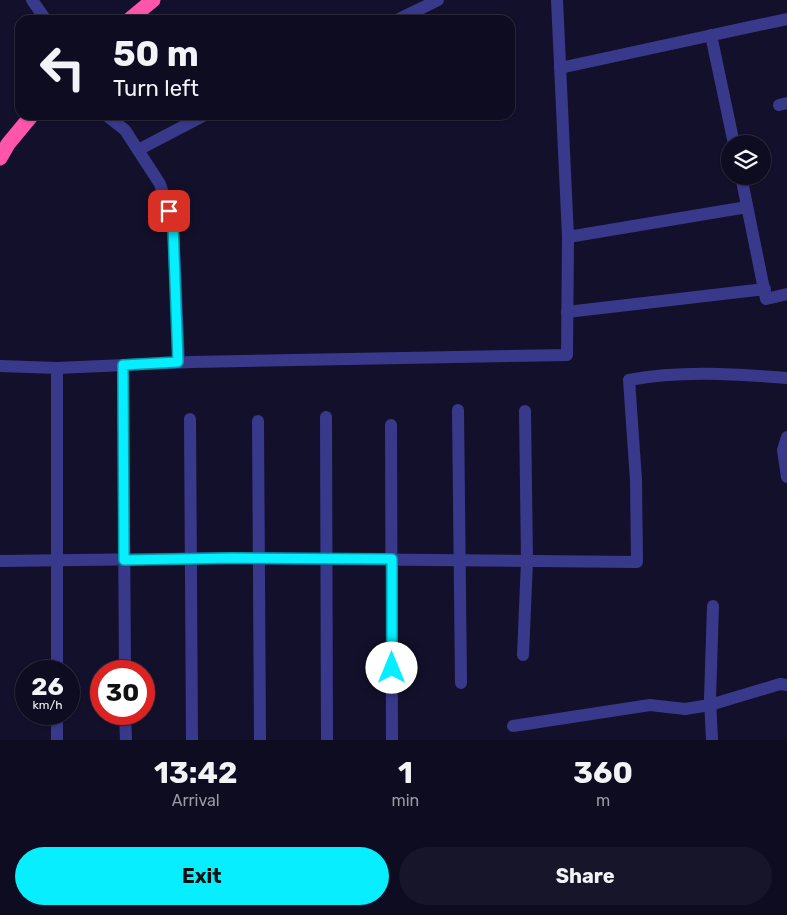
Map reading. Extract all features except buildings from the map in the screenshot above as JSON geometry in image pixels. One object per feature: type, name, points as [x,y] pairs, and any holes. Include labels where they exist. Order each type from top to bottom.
[{"type":"highway","points":[[135,15],[153,0]]},
{"type":"highway","points":[[0,158],[8,144],[28,120]]},
{"type":"street","points":[[32,0],[42,15]]},
{"type":"street","points":[[407,15],[438,0]]},
{"type":"street","points":[[0,366],[57,368],[178,362],[567,355],[568,237],[557,0]]},
{"type":"street","points":[[560,68],[787,19]]},
{"type":"street","points":[[711,35],[732,135]]},
{"type":"street","points":[[112,120],[125,130],[160,184],[173,225],[178,362]]},
{"type":"street","points":[[138,150],[195,120]]},
{"type":"street","points":[[743,185],[766,298],[787,294]]},
{"type":"street","points":[[568,237],[747,207]]},
{"type":"street","points":[[567,312],[765,289]]},
{"type":"street","points":[[123,365],[125,660]]},
{"type":"street","points":[[57,368],[57,660]]},
{"type":"street","points":[[0,561],[259,558],[637,562],[636,480],[629,380],[657,374],[732,374],[787,378]]},
{"type":"street","points":[[458,410],[461,683]]},
{"type":"street","points":[[523,655],[528,561],[525,411]]},
{"type":"street","points":[[326,418],[327,740]]},
{"type":"street","points":[[190,419],[192,740]]},
{"type":"street","points":[[258,422],[260,740]]},
{"type":"street","points":[[391,425],[392,740]]},
{"type":"street","points":[[787,437],[783,450],[787,477]]},
{"type":"street","points":[[712,740],[710,705],[713,606]]},
{"type":"street","points":[[513,726],[650,704],[685,709],[710,705],[780,684],[787,685]]},
{"type":"street","points":[[57,725],[57,740]]},
{"type":"street","points":[[125,725],[126,740]]},
{"type":"route","points":[[169,211],[173,225],[178,362],[123,365],[124,560],[232,558],[392,559],[392,668]]}]
